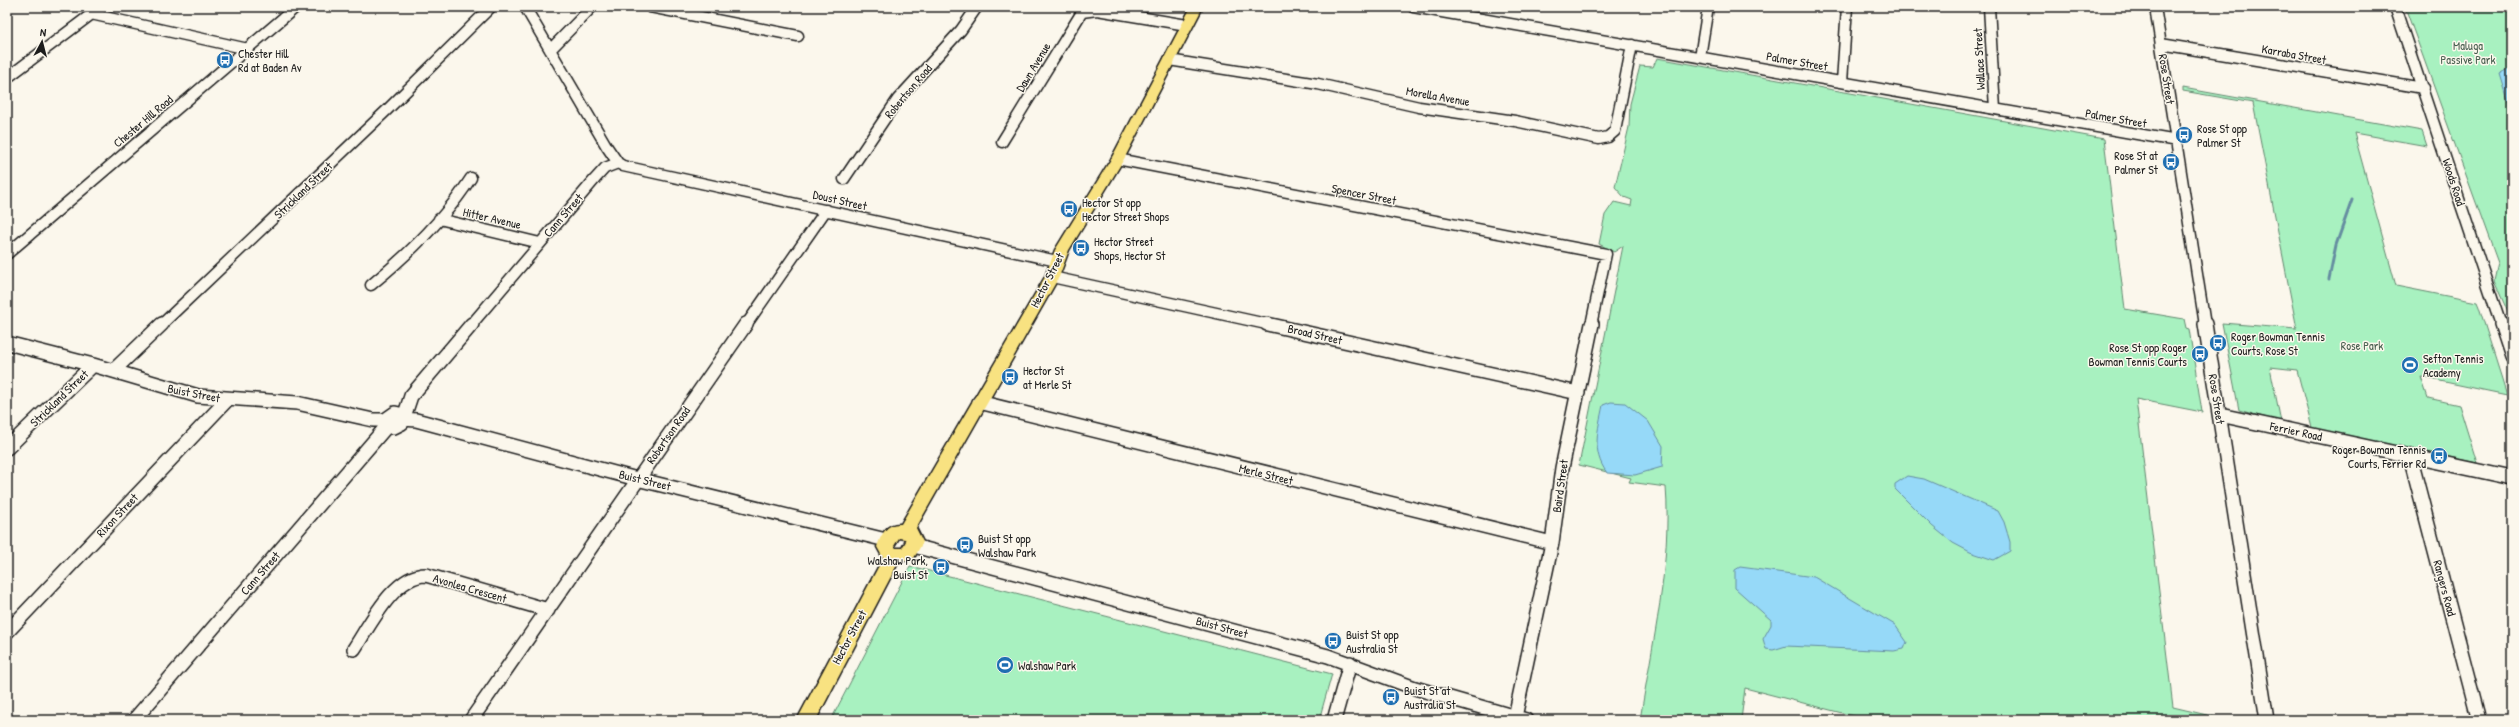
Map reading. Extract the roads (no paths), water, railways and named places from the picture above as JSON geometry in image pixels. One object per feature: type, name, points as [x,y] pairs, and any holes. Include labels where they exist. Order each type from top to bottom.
[{"type":"main road","name":"Hector Street","points":[[906,531],[1052,277],[1057,261],[1117,159],[1197,7]]},
{"type":"main road","points":[[897,531],[906,531],[914,538],[914,546],[908,553],[890,547],[897,531]]},
{"type":"main road","name":"Hector Street","points":[[806,720],[890,547]]},
{"type":"street","points":[[7,78],[101,7]]},
{"type":"street","name":"Chester Hill Road","points":[[7,254],[296,7]]},
{"type":"street","name":"Strickland Street","points":[[113,371],[387,110],[491,7]]},
{"type":"street","points":[[525,7],[618,163]]},
{"type":"street","points":[[550,50],[592,7]]},
{"type":"street","points":[[650,7],[798,36]]},
{"type":"street","name":"Robertson Road","points":[[844,178],[898,99],[961,30],[977,7]]},
{"type":"street","name":"Palmer Street","points":[[1413,7],[2177,141]]},
{"type":"street","points":[[1700,57],[1708,7]]},
{"type":"street","points":[[1842,82],[1847,7]]},
{"type":"street","name":"Wallace Street","points":[[1989,7],[1995,110]]},
{"type":"street","name":"Rose Street","points":[[2156,7],[2267,720]]},
{"type":"street","name":"Woods Road","points":[[2395,7],[2512,357]]},
{"type":"street","name":"Dawn Avenue","points":[[1002,142],[1079,15],[1088,8],[1187,26]]},
{"type":"street","points":[[91,14],[248,48]]},
{"type":"street","name":"Karraba Street","points":[[2161,44],[2423,88]]},
{"type":"street","name":"Morella Avenue","points":[[1169,60],[1332,87],[1419,107],[1521,122],[1599,139],[1608,136],[1615,131],[1632,45]]},
{"type":"street","name":"Spencer Street","points":[[1117,159],[1606,254]]},
{"type":"street","name":"Doust Street","points":[[618,163],[634,170],[826,210],[1057,261]]},
{"type":"street","name":"Cann Street","points":[[404,418],[411,396],[540,242],[594,179],[605,168],[618,163]]},
{"type":"street","name":"Hitter Avenue","points":[[371,285],[392,268],[439,219],[462,194],[471,178]]},
{"type":"street","name":"Robertson Road","points":[[471,720],[637,479],[826,210]]},
{"type":"street","name":"Hitter Avenue","points":[[439,219],[540,242]]},
{"type":"street","name":"Baird Street","points":[[1520,719],[1552,543],[1562,468],[1606,254]]},
{"type":"street","name":"Broad Street","points":[[1052,277],[1578,393]]},
{"type":"street","name":"Buist Street","points":[[7,343],[93,365],[173,390],[228,399],[297,403],[385,423]]},
{"type":"street","name":"Strickland Street","points":[[7,448],[93,365]]},
{"type":"street","name":"Rixon Street","points":[[7,632],[228,399]]},
{"type":"street","name":"Merle Street","points":[[979,402],[1552,543]]},
{"type":"street","name":"Ferrier Road","points":[[2220,415],[2512,478]]},
{"type":"street","points":[[385,423],[398,426],[404,418]]},
{"type":"street","name":"Buist Street","points":[[404,418],[890,547]]},
{"type":"street","name":"Cann Street","points":[[134,720],[385,423]]},
{"type":"street","name":"Rangers Road","points":[[2410,456],[2479,720]]},
{"type":"street","name":"Buist Street","points":[[914,546],[1287,644],[1350,663],[1423,691],[1520,719]]},
{"type":"street","name":"Avonlea Crescent","points":[[354,649],[368,627],[402,584],[414,576],[426,575],[548,610]]},
{"type":"street","points":[[1334,720],[1350,663]]},
{"type":"water","points":[[2512,67],[2512,113],[2500,74]]},
{"type":"water","points":[[1611,402],[1625,403],[1648,421],[1663,446],[1662,467],[1635,475],[1607,473],[1599,457],[1597,440],[1603,405]]},
{"type":"water","points":[[1907,476],[1924,479],[1998,511],[2004,522],[2010,542],[2010,551],[1994,560],[1970,552],[1953,543],[1932,526],[1895,489],[1895,484]]},
{"type":"water","points":[[1740,567],[1814,577],[1895,625],[1907,642],[1904,649],[1894,651],[1786,646],[1773,650],[1766,649],[1763,639],[1771,625],[1771,620],[1735,588],[1735,570]]},
{"type":"waterway","points":[[2329,279],[2336,245],[2352,200]]},
{"type":"place","name":"Chester Hill Rd at Baden Av","points":[[225,60]]},
{"type":"place","name":"Rose St opp Palmer St","points":[[2184,135]]},
{"type":"place","name":"Rose St at Palmer St","points":[[2171,162]]},
{"type":"place","name":"Hector St opp Hector Street Shops","points":[[1069,209]]},
{"type":"place","name":"Hector Street Shops, Hector St","points":[[1081,248]]},
{"type":"place","name":"Roger Bowman Tennis Courts, Rose St","points":[[2218,343]]},
{"type":"place","name":"Rose St opp Roger Bowman Tennis Courts","points":[[2200,354]]},
{"type":"place","name":"Sefton Tennis Academy","points":[[2410,365]]},
{"type":"place","name":"Hector St at Merle St","points":[[1010,377]]},
{"type":"place","name":"Roger Bowman Tennis Courts, Ferrier Rd","points":[[2439,456]]},
{"type":"place","name":"Buist St opp Walshaw Park","points":[[965,545]]},
{"type":"place","name":"Walshaw Park, Buist St","points":[[941,567]]},
{"type":"place","name":"Buist St opp Australia St","points":[[1333,641]]},
{"type":"place","name":"Walshaw Park","points":[[1005,665]]},
{"type":"place","name":"Buist St at Australia St","points":[[1391,697]]},
{"type":"park label","name":"Maluga Passive Park","points":[[2468,52]]},
{"type":"park label","name":"Rose Park","points":[[2362,345]]}]
